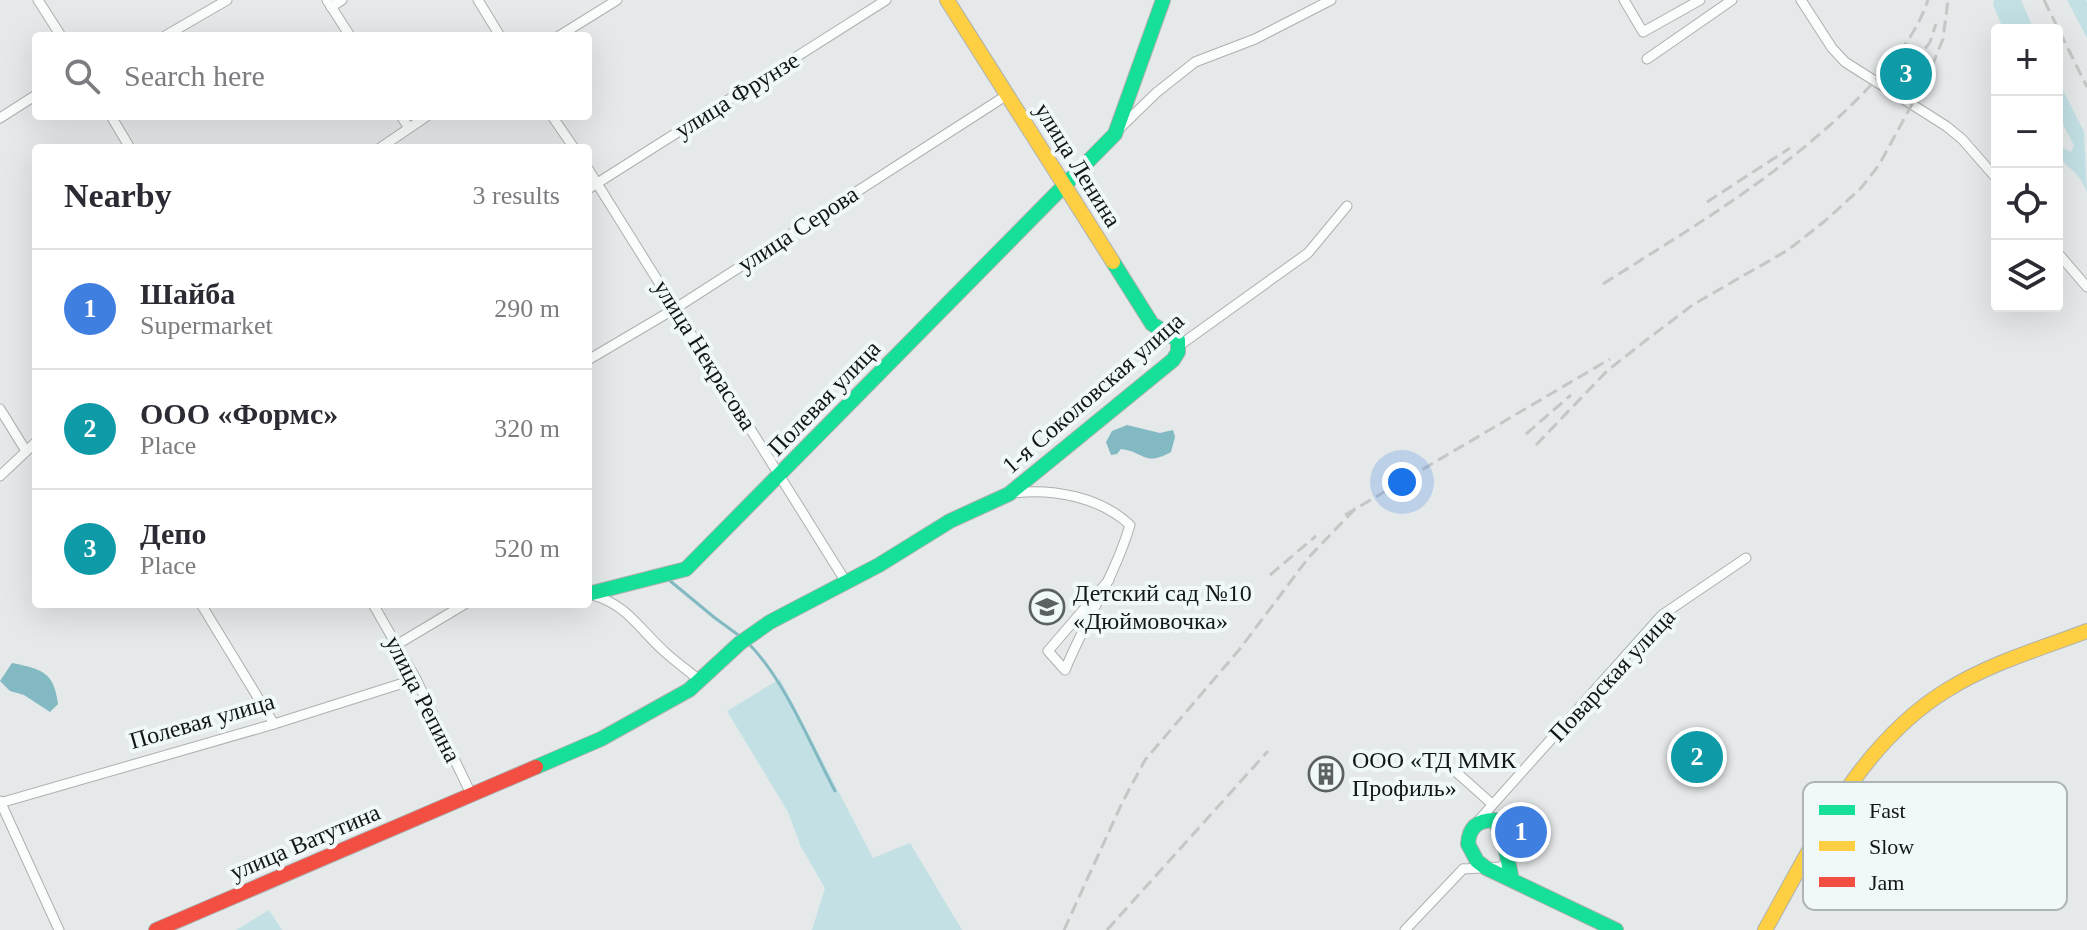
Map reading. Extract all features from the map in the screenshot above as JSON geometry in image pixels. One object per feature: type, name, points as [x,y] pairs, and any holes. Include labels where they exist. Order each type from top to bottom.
[{"type":"street","points":[[38,0],[58,32]]},
{"type":"street","points":[[172,32],[227,0]]},
{"type":"street","points":[[342,0],[329,3],[347,32]]},
{"type":"street","points":[[478,0],[498,32]]},
{"type":"street","points":[[565,32],[617,0]]},
{"type":"street","name":"улица Фрунзе","points":[[593,186],[886,0]]},
{"type":"street","name":"улица Ленина","points":[[947,0],[1152,324],[1174,337],[1180,345]]},
{"type":"street","points":[[1115,134],[1163,0]]},
{"type":"street","points":[[1115,134],[1156,93],[1195,62],[1255,39],[1331,0]]},
{"type":"street","points":[[1624,0],[1643,32],[1700,0]]},
{"type":"street","points":[[1647,59],[1732,0]]},
{"type":"street","points":[[1801,0],[1832,48],[1845,62],[1946,126],[1991,172]]},
{"type":"street","name":"улица Серова","points":[[592,358],[676,308],[1007,95]]},
{"type":"street","points":[[0,118],[32,98]]},
{"type":"street","points":[[113,120],[128,144]]},
{"type":"street","points":[[404,120],[409,128]]},
{"type":"street","points":[[386,144],[421,120]]},
{"type":"street","points":[[555,120],[571,144]]},
{"type":"street","name":"Полевая улица","points":[[592,593],[686,569],[1115,134]]},
{"type":"street","name":"улица Некрасова","points":[[593,186],[676,308],[846,582]]},
{"type":"street","name":"1-я Соколовская улица","points":[[700,681],[743,641],[770,622],[879,565],[958,516],[1009,494],[1159,373],[1173,360],[1180,345],[1308,253],[1347,206]]},
{"type":"street","points":[[2063,259],[2087,287]]},
{"type":"street","points":[[0,409],[26,451]]},
{"type":"street","points":[[0,476],[32,446]]},
{"type":"street","points":[[1009,494],[1040,490],[1061,492],[1120,516],[1130,525],[1109,580],[1065,670],[1048,651],[1109,580]]},
{"type":"street","name":"Поварская улица","points":[[1492,810],[1662,615],[1746,558]]},
{"type":"street","points":[[592,595],[610,599],[700,681]]},
{"type":"street","points":[[203,608],[274,724]]},
{"type":"street","name":"улица Репина","points":[[376,608],[416,679],[471,794]]},
{"type":"street","points":[[395,639],[457,608]]},
{"type":"street","points":[[1851,782],[1898,729],[1931,700],[1975,675],[2087,631]]},
{"type":"street","name":"Полевая улица","points":[[0,802],[274,724],[416,679]]},
{"type":"street","name":"улица Ватутина","points":[[156,930],[601,739],[700,681]]},
{"type":"street","points":[[1455,771],[1492,810],[1504,838],[1512,880]]},
{"type":"street","points":[[0,802],[59,930]]},
{"type":"street","points":[[1405,930],[1463,869],[1468,839],[1477,824],[1492,810]]},
{"type":"street","points":[[1467,848],[1471,857],[1486,868],[1616,930]]},
{"type":"street","points":[[1463,869],[1500,867],[1509,862]]},
{"type":"street","points":[[1765,930],[1803,863]]},
{"type":"shaded area","points":[[1994,0],[2021,0],[2031,24],[2001,24],[1993,5]]},
{"type":"shaded area","points":[[2067,0],[2086,0],[2087,38]]},
{"type":"shaded area","points":[[2063,90],[2084,132],[2087,193],[2080,179],[2063,161],[2063,148],[2071,152],[2074,145],[2063,124]]},
{"type":"shaded area","points":[[780,679],[873,858],[910,843],[962,930],[812,930],[825,888],[801,847],[788,812],[727,711]]},
{"type":"shaded area","points":[[269,910],[282,930],[236,930]]},
{"type":"water","points":[[1127,425],[1160,433],[1173,430],[1175,437],[1171,452],[1150,458],[1121,449],[1111,455],[1106,442],[1112,431]]},
{"type":"water","points":[[12,663],[39,670],[50,679],[58,704],[50,712],[24,695],[10,691],[0,681]]},
{"type":"waterway","points":[[669,580],[741,637]]},
{"type":"waterway","points":[[747,642],[785,693],[835,791]]},
{"type":"railway","points":[[1603,284],[1743,193],[1809,143],[1888,66],[1911,35],[1928,0]]},
{"type":"railway","points":[[1536,445],[1607,371],[1694,304],[1788,250],[1861,188],[1879,165],[1930,71],[1943,39],[1948,0]]},
{"type":"railway","points":[[2044,0],[2087,87]]},
{"type":"railway","points":[[1915,63],[1930,42],[1936,24]]},
{"type":"railway","points":[[1707,202],[1790,148]]},
{"type":"railway","points":[[1345,515],[1610,359]]},
{"type":"railway","points":[[1526,434],[1571,395]]},
{"type":"railway","points":[[1064,930],[1145,760],[1239,650],[1309,557],[1355,509]]},
{"type":"railway","points":[[1270,575],[1316,536]]},
{"type":"railway","points":[[1107,930],[1268,751]]},
{"type":"traffic: fast","points":[[592,593],[686,569],[1115,134],[1163,0]]},
{"type":"traffic: fast","points":[[536,767],[601,739],[689,690],[740,643],[770,622],[879,565],[950,521],[1009,494],[1173,360],[1178,352],[1178,340],[1152,324],[1113,262]]},
{"type":"traffic: fast","points":[[1512,880],[1504,842],[1495,820],[1479,823],[1472,829],[1468,844],[1477,861],[1486,868],[1616,930]]},
{"type":"traffic: slow","points":[[947,0],[1113,262]]},
{"type":"traffic: slow","points":[[1853,782],[1888,738],[1916,712],[1947,690],[1980,672],[2087,631]]},
{"type":"traffic: slow","points":[[1765,930],[1803,862]]},
{"type":"traffic: jam","points":[[156,930],[536,767]]},
{"type":"place","name":"Депо","points":[[1906,74]]},
{"type":"place","name":"Детский сад №10 «Дюймовочка»","points":[[1047,607]]},
{"type":"place","name":"ООО «Формс»","points":[[1697,757]]},
{"type":"place","name":"ООО «ТД ММК Профиль»","points":[[1326,774]]},
{"type":"place","name":"Шайба","points":[[1521,832]]}]
